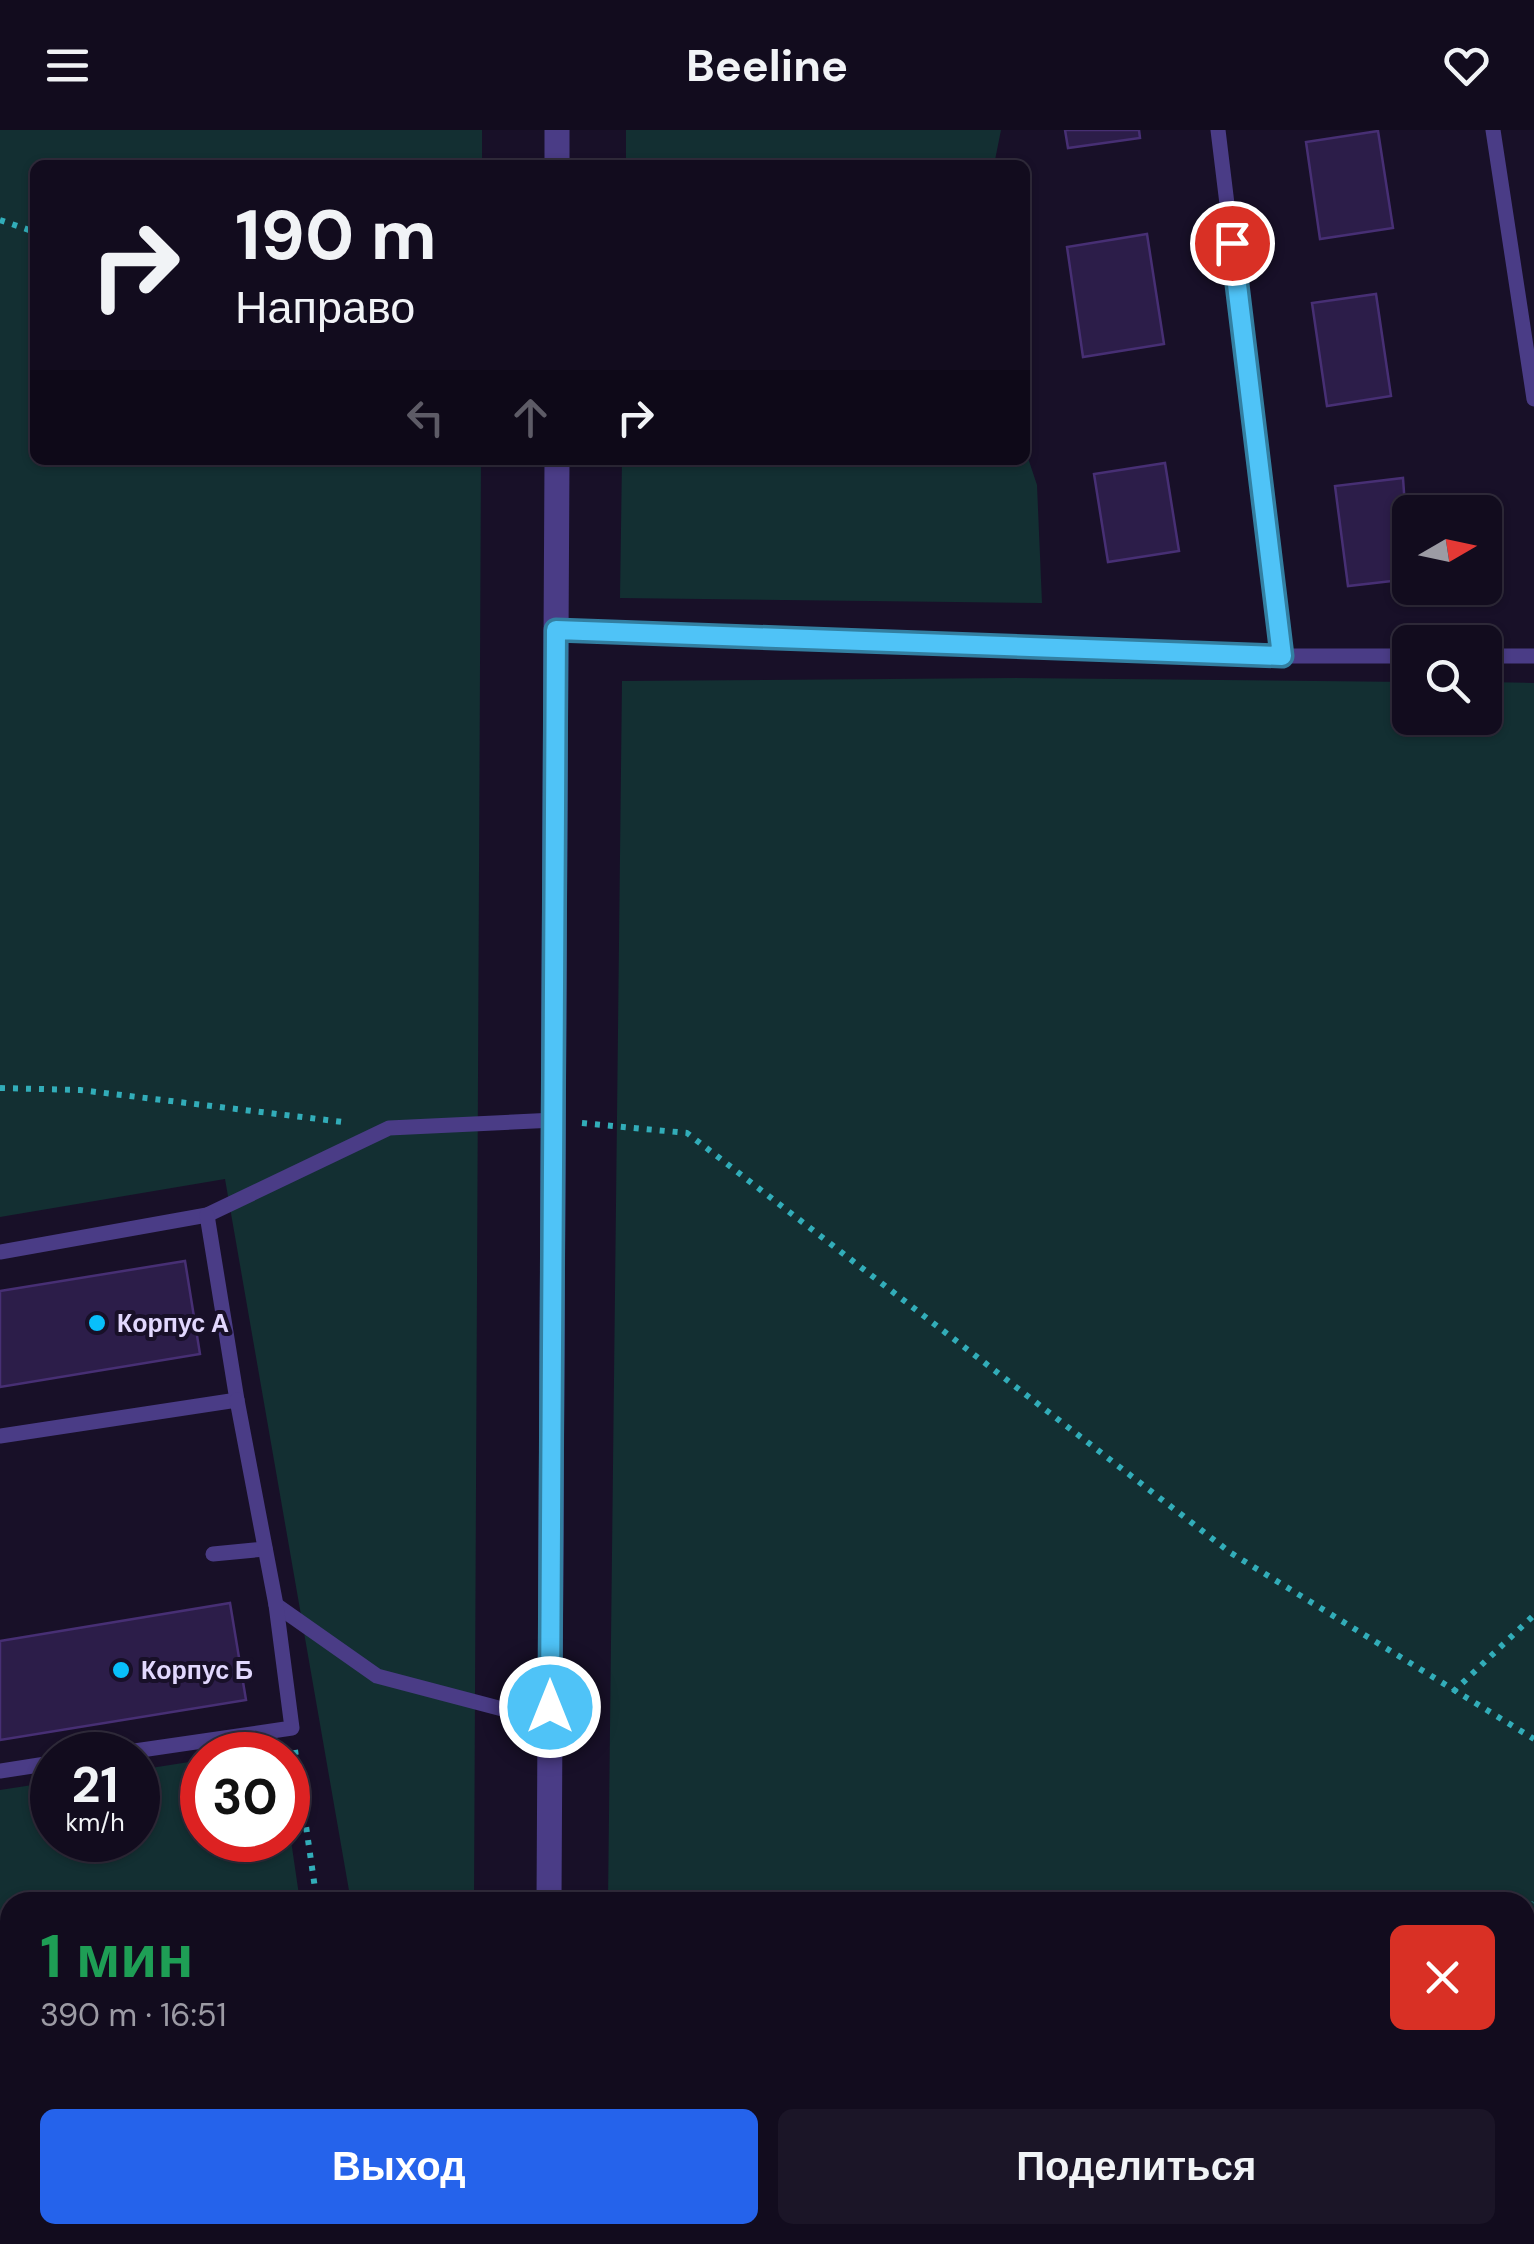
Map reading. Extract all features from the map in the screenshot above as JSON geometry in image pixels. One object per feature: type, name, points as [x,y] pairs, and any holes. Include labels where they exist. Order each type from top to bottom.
[{"type":"street","points":[[557,130],[557,160]]},
{"type":"street","points":[[549,1892],[557,465]]},
{"type":"lane","points":[[1218,130],[1282,656]]},
{"type":"lane","points":[[1493,130],[1534,398]]},
{"type":"lane","points":[[556,630],[1282,656],[1392,656]]},
{"type":"lane","points":[[1502,656],[1534,656]]},
{"type":"lane","points":[[0,1252],[207,1215],[389,1128],[555,1120]]},
{"type":"lane","points":[[160,1747],[292,1728],[276,1605],[236,1400],[207,1215]]},
{"type":"lane","points":[[0,1436],[236,1400]]},
{"type":"lane","points":[[212,1554],[265,1549]]},
{"type":"lane","points":[[276,1605],[377,1676],[510,1711],[550,1707]]},
{"type":"lane","points":[[0,1771],[30,1766]]},
{"type":"path","points":[[0,220],[30,230]]},
{"type":"path","points":[[0,1088],[80,1090],[389,1128]]},
{"type":"path","points":[[555,1120],[687,1133],[1231,1553],[1534,1739]]},
{"type":"path","points":[[1453,1692],[1534,1615]]},
{"type":"path","points":[[292,1728],[316,1892]]},
{"type":"green space","points":[[0,130],[482,130],[482,160],[30,160],[30,465],[481,465],[474,1892],[349,1892],[225,1179],[0,1217]]},
{"type":"green space","points":[[626,130],[1001,130],[995,160],[626,160]]},
{"type":"green space","points":[[1030,464],[1037,485],[1042,603],[620,598],[622,465]]},
{"type":"green space","points":[[1015,678],[1392,682],[1392,735],[1502,735],[1502,682],[1534,683],[1534,1892],[608,1892],[622,681]]},
{"type":"green space","points":[[180,1763],[180,1862],[294,1862],[299,1892],[0,1892],[0,1790],[30,1785],[30,1862],[160,1862],[160,1767]]},
{"type":"building","points":[[1065,130],[1139,130],[1140,138],[1068,148]]},
{"type":"building","points":[[1378,131],[1393,228],[1320,239],[1306,142]]},
{"type":"building","points":[[1147,234],[1164,344],[1083,357],[1067,247]]},
{"type":"building","points":[[1376,294],[1391,396],[1327,406],[1312,303]]},
{"type":"building","points":[[1165,463],[1179,551],[1108,562],[1094,474]]},
{"type":"building","points":[[1403,478],[1404,495],[1392,495],[1392,581],[1348,586],[1335,486]]},
{"type":"building","name":"Корпус А","points":[[185,1261],[200,1354],[0,1387],[0,1291]]},
{"type":"building","name":"Корпус Б","points":[[230,1603],[246,1700],[30,1732],[30,1735],[0,1740],[0,1641]]},
{"type":"place","name":"Корпус А","points":[[97,1323]]},
{"type":"place","name":"Корпус Б","points":[[121,1670]]},
{"type":"route","points":[[550,1707],[556,630],[1282,656],[1232,243]]}]
